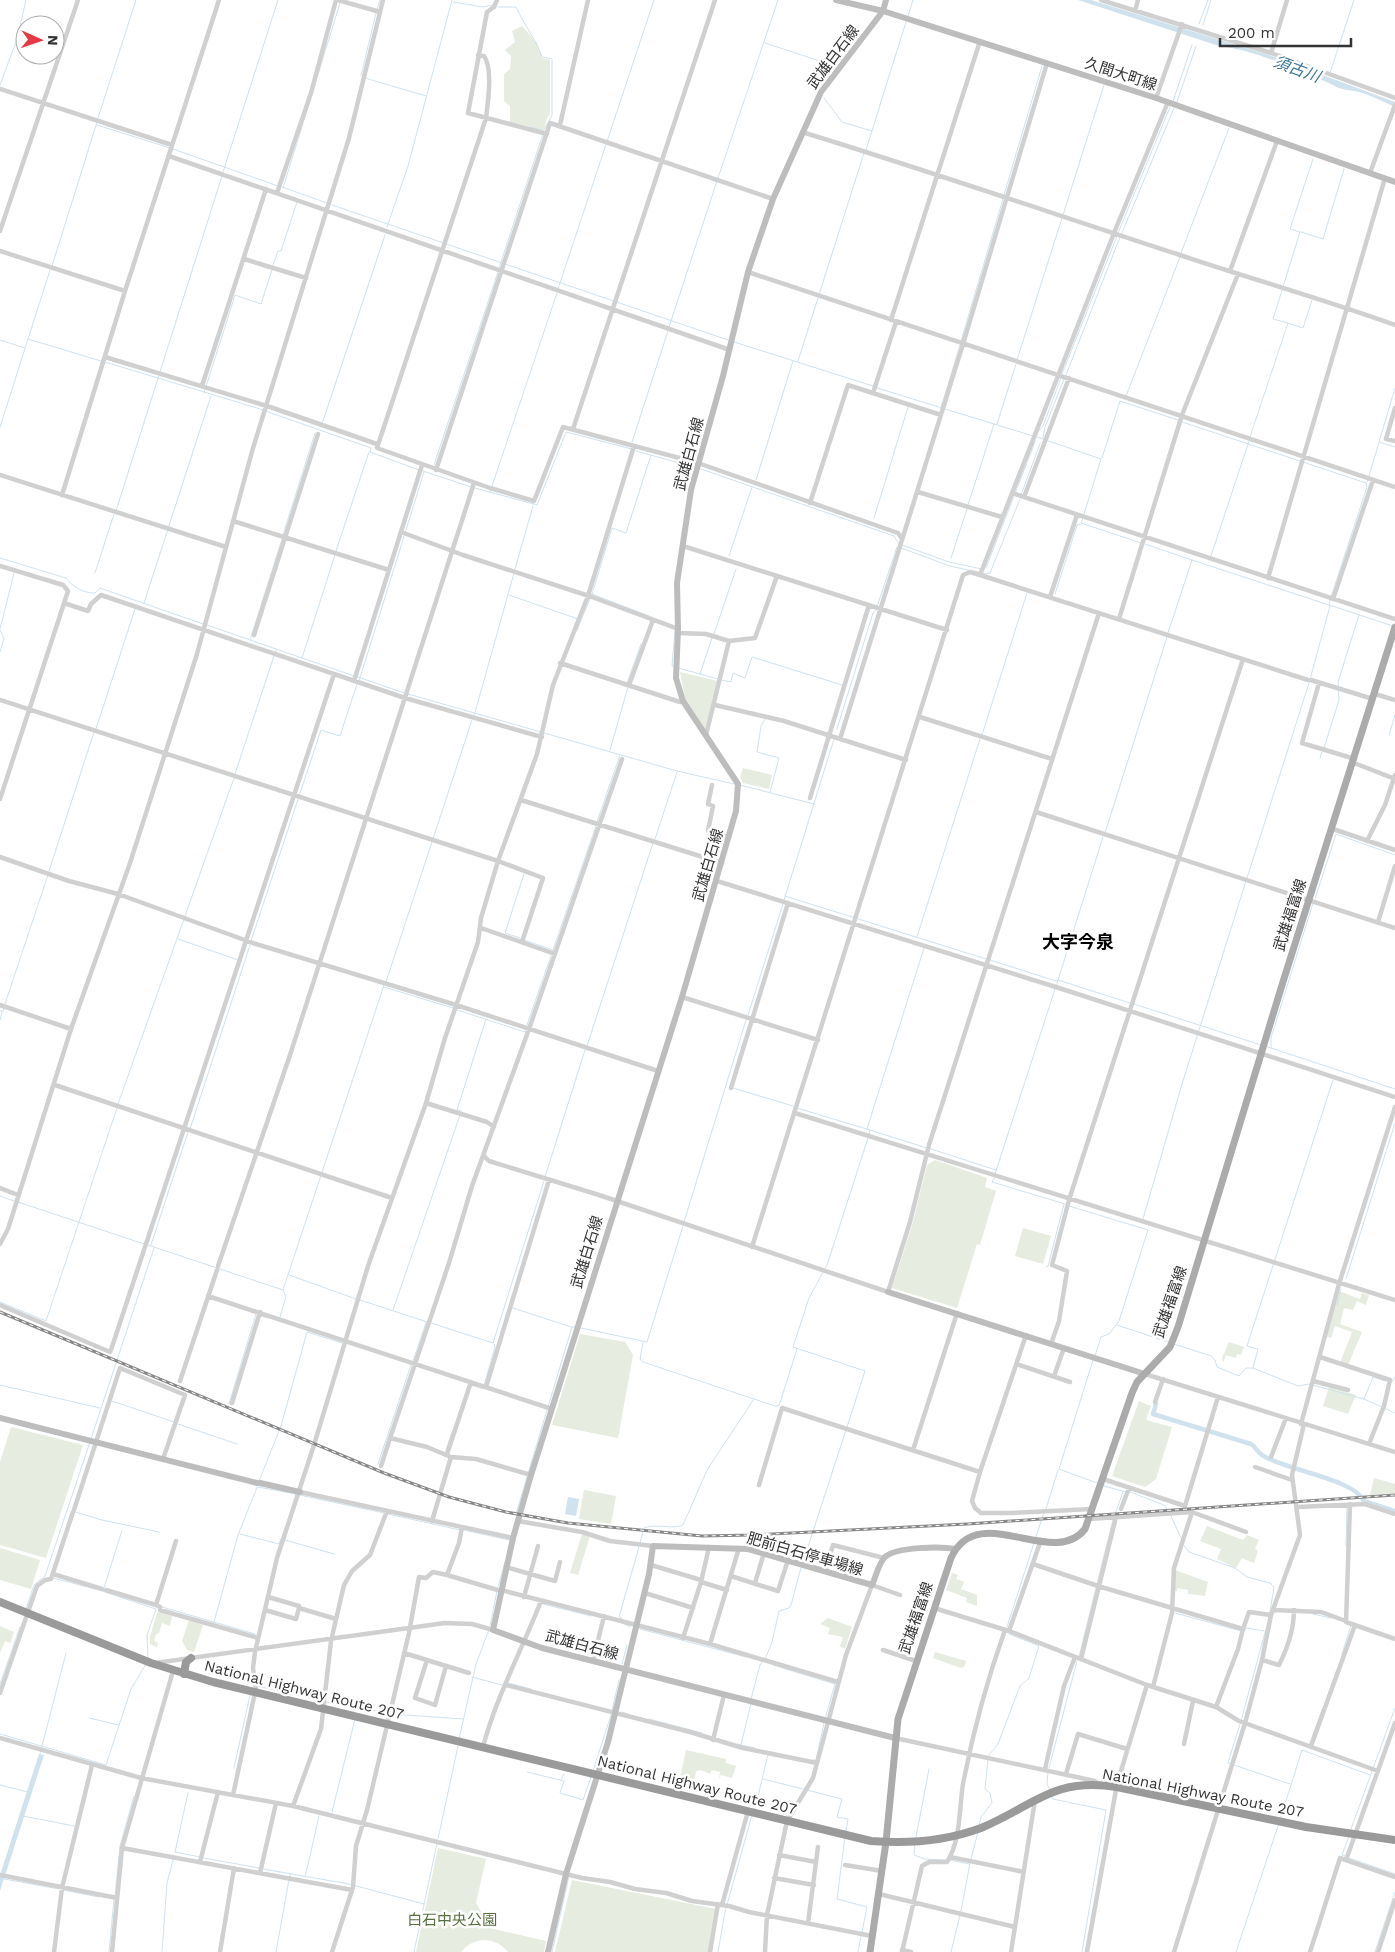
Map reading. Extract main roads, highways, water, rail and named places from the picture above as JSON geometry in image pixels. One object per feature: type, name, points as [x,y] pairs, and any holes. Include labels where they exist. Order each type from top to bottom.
[{"type":"highway","name":"National Highway Route 207","points":[[0,1602],[148,1662],[184,1674],[324,1704],[356,1717],[483,1749],[846,1835],[886,1842],[916,1842],[956,1835],[983,1827],[1035,1798],[1050,1792],[1066,1787],[1100,1785],[1117,1787],[1278,1822],[1350,1835],[1395,1840]]},
{"type":"highway","points":[[184,1674],[186,1662],[191,1658]]},
{"type":"main road","name":"久間大町線","points":[[836,0],[907,18],[1156,98],[1395,182]]},
{"type":"main road","name":"武雄白石線","points":[[886,0],[883,11],[821,92],[773,199],[748,272],[731,344],[691,490],[677,583],[676,668],[679,690],[683,701],[738,785],[736,811],[682,997],[529,1474],[518,1521],[511,1538],[491,1629],[525,1642],[593,1661],[895,1738]]},
{"type":"main road","name":"武雄福富線","points":[[870,1952],[886,1842],[895,1738],[903,1698],[955,1549],[965,1538],[979,1534],[1061,1542],[1070,1541],[1079,1536],[1089,1519],[1132,1392],[1145,1374],[1172,1344],[1206,1241],[1265,1043],[1312,901],[1395,628]]},
{"type":"main road","points":[[888,1292],[1145,1374]]},
{"type":"main road","points":[[0,1418],[299,1494]]},
{"type":"main road","name":"肥前白石停車場線","points":[[626,1669],[645,1593],[653,1546],[739,1548],[764,1553],[872,1585],[884,1558],[899,1550],[955,1549]]},
{"type":"main road","points":[[548,1952],[594,1774],[615,1712],[626,1669]]},
{"type":"water","name":"須古川","points":[[1078,0],[1091,0],[1272,56],[1395,102],[1395,107],[1364,93],[1339,88],[1292,67],[1261,56],[1219,46]]},
{"type":"water","points":[[568,1497],[579,1499],[576,1516],[565,1514]]},
{"type":"water","points":[[39,1754],[44,1755],[0,1891],[0,1875]]},
{"type":"waterway","points":[[0,85],[17,39],[26,0]]},
{"type":"waterway","points":[[98,118],[136,0]]},
{"type":"waterway","points":[[223,172],[278,0]]},
{"type":"waterway","points":[[377,9],[380,0]]},
{"type":"waterway","points":[[387,227],[408,166],[452,0]]},
{"type":"waterway","points":[[558,289],[654,0]]},
{"type":"waterway","points":[[718,178],[778,0]]},
{"type":"waterway","points":[[908,16],[913,0]]},
{"type":"waterway","points":[[1199,24],[1208,0]]},
{"type":"waterway","points":[[1203,25],[1211,0]]},
{"type":"waterway","points":[[1330,73],[1354,0]]},
{"type":"waterway","points":[[453,2],[483,7],[493,5]]},
{"type":"waterway","points":[[283,188],[340,3]]},
{"type":"waterway","points":[[498,7],[516,7],[537,44],[542,57],[552,59],[552,115],[544,130]]},
{"type":"waterway","points":[[361,76],[376,13]]},
{"type":"waterway","points":[[866,150],[906,22]]},
{"type":"waterway","points":[[765,43],[835,66]]},
{"type":"waterway","points":[[1173,101],[1192,45]]},
{"type":"waterway","points":[[1177,102],[1196,46]]},
{"type":"waterway","points":[[1004,195],[1042,66]]},
{"type":"waterway","points":[[365,78],[426,96]]},
{"type":"waterway","points":[[1063,215],[1104,85]]},
{"type":"waterway","points":[[824,98],[842,122],[872,131]]},
{"type":"waterway","points":[[1118,233],[1170,107]]},
{"type":"waterway","points":[[1122,233],[1174,108]]},
{"type":"waterway","points":[[52,266],[97,122]]},
{"type":"waterway","points":[[97,125],[170,148]]},
{"type":"waterway","points":[[530,127],[543,130]]},
{"type":"waterway","points":[[1181,253],[1229,128]]},
{"type":"waterway","points":[[499,268],[543,134]]},
{"type":"waterway","points":[[173,149],[278,186]]},
{"type":"waterway","points":[[798,361],[864,153]]},
{"type":"waterway","points":[[1250,437],[1288,323],[1273,319],[1300,232],[1290,229],[1313,159]]},
{"type":"waterway","points":[[1301,232],[1323,239],[1344,169]]},
{"type":"waterway","points":[[116,511],[222,176]]},
{"type":"waterway","points":[[669,327],[717,181]]},
{"type":"waterway","points":[[282,187],[327,203]]},
{"type":"waterway","points":[[961,341],[1003,199]]},
{"type":"waterway","points":[[273,265],[278,251],[281,251],[297,202]]},
{"type":"waterway","points":[[332,205],[728,340]]},
{"type":"waterway","points":[[1017,360],[1062,218]]},
{"type":"waterway","points":[[322,424],[385,235]]},
{"type":"waterway","points":[[1062,374],[1117,236]]},
{"type":"waterway","points":[[1066,375],[1120,237]]},
{"type":"waterway","points":[[1126,396],[1180,257]]},
{"type":"waterway","points":[[0,427],[50,270]]},
{"type":"waterway","points":[[204,393],[235,295],[261,304],[272,270]]},
{"type":"waterway","points":[[434,465],[498,272]]},
{"type":"waterway","points":[[490,492],[557,293]]},
{"type":"waterway","points":[[1288,323],[1303,328],[1312,300]]},
{"type":"waterway","points":[[632,442],[668,331]]},
{"type":"waterway","points":[[28,339],[101,361]]},
{"type":"waterway","points":[[0,340],[25,348]]},
{"type":"waterway","points":[[734,342],[873,386]]},
{"type":"waterway","points":[[941,408],[960,345]]},
{"type":"waterway","points":[[756,480],[793,361]]},
{"type":"waterway","points":[[105,362],[257,408],[371,448],[370,452],[419,470]]},
{"type":"waterway","points":[[997,424],[1016,364]]},
{"type":"waterway","points":[[1038,432],[1043,426],[1061,378]]},
{"type":"waterway","points":[[1043,438],[1045,427],[1064,379]]},
{"type":"waterway","points":[[877,388],[1033,436]]},
{"type":"waterway","points":[[1395,388],[1379,442],[1395,447]]},
{"type":"waterway","points":[[144,603],[211,396]]},
{"type":"waterway","points":[[1102,458],[1120,401],[1178,420]]},
{"type":"waterway","points":[[874,518],[908,407]]},
{"type":"waterway","points":[[1182,422],[1366,483],[1367,487],[1331,597]]},
{"type":"waterway","points":[[968,505],[994,424]]},
{"type":"waterway","points":[[475,488],[537,505],[566,432],[632,449]]},
{"type":"waterway","points":[[283,535],[315,433]]},
{"type":"waterway","points":[[1037,437],[1101,459],[1084,514]]},
{"type":"waterway","points":[[1211,556],[1249,441]]},
{"type":"waterway","points":[[986,568],[1035,442]]},
{"type":"waterway","points":[[1367,482],[1379,443]]},
{"type":"waterway","points":[[1021,495],[1040,444]]},
{"type":"waterway","points":[[636,451],[694,467]]},
{"type":"waterway","points":[[336,551],[369,452]]},
{"type":"waterway","points":[[592,594],[612,528],[626,533],[651,455]]},
{"type":"waterway","points":[[701,469],[894,536],[899,544]]},
{"type":"waterway","points":[[423,471],[471,487]]},
{"type":"waterway","points":[[359,681],[424,472]]},
{"type":"waterway","points":[[729,556],[752,487]]},
{"type":"waterway","points":[[901,548],[950,566],[986,574],[990,573],[1020,499]]},
{"type":"waterway","points":[[515,569],[533,506]]},
{"type":"waterway","points":[[951,558],[967,509]]},
{"type":"waterway","points":[[95,573],[114,514]]},
{"type":"waterway","points":[[1083,518],[1081,523],[1141,543]]},
{"type":"waterway","points":[[1055,594],[1077,525],[1081,524]]},
{"type":"waterway","points":[[250,640],[282,539]]},
{"type":"waterway","points":[[1145,544],[1192,560],[1168,633]]},
{"type":"waterway","points":[[902,545],[949,562],[982,569]]},
{"type":"waterway","points":[[837,729],[873,613],[876,610],[897,547]]},
{"type":"waterway","points":[[302,658],[335,555]]},
{"type":"waterway","points":[[0,558],[66,578],[82,591],[95,593],[100,588],[203,624]]},
{"type":"waterway","points":[[1192,560],[1393,626]]},
{"type":"waterway","points":[[714,634],[736,569]]},
{"type":"waterway","points":[[0,629],[14,573]]},
{"type":"waterway","points":[[474,716],[514,573]]},
{"type":"waterway","points":[[982,735],[1027,593]]},
{"type":"waterway","points":[[592,594],[675,626]]},
{"type":"waterway","points":[[509,595],[581,620],[591,597]]},
{"type":"waterway","points":[[1329,605],[1330,600]]},
{"type":"waterway","points":[[1247,878],[1309,683],[1330,606]]},
{"type":"waterway","points":[[96,729],[135,609]]},
{"type":"waterway","points":[[1324,748],[1339,700],[1338,682],[1359,615]]},
{"type":"waterway","points":[[577,631],[581,620]]},
{"type":"waterway","points":[[207,625],[354,676]]},
{"type":"waterway","points":[[0,630],[4,638],[0,652]]},
{"type":"waterway","points":[[674,667],[672,666],[675,630]]},
{"type":"waterway","points":[[1105,833],[1167,637]]},
{"type":"waterway","points":[[700,674],[712,638]]},
{"type":"waterway","points":[[627,683],[641,644]]},
{"type":"waterway","points":[[235,774],[276,650]]},
{"type":"waterway","points":[[721,680],[731,682],[733,673],[745,678],[752,657],[842,685]]},
{"type":"waterway","points":[[678,668],[718,679]]},
{"type":"waterway","points":[[358,677],[404,693]]},
{"type":"waterway","points":[[251,941],[321,730],[340,736],[357,684]]},
{"type":"waterway","points":[[610,750],[628,687]]},
{"type":"waterway","points":[[408,694],[677,771],[734,784]]},
{"type":"waterway","points":[[1389,735],[1395,715]]},
{"type":"waterway","points":[[765,719],[761,726],[757,752],[779,758],[770,792]]},
{"type":"waterway","points":[[386,982],[472,720]]},
{"type":"waterway","points":[[49,871],[94,732]]},
{"type":"waterway","points":[[784,900],[834,739]]},
{"type":"waterway","points":[[917,937],[980,739]]},
{"type":"waterway","points":[[1320,758],[1322,752]]},
{"type":"waterway","points":[[597,822],[620,755]]},
{"type":"waterway","points":[[655,839],[677,772]]},
{"type":"waterway","points":[[185,916],[234,778]]},
{"type":"waterway","points":[[740,785],[814,804]]},
{"type":"waterway","points":[[527,1025],[596,826]]},
{"type":"waterway","points":[[1315,899],[1336,834],[1395,855]]},
{"type":"waterway","points":[[1103,837],[1058,980],[1130,1003]]},
{"type":"waterway","points":[[587,1046],[653,843]]},
{"type":"waterway","points":[[520,938],[505,933],[524,874]]},
{"type":"waterway","points":[[5,1004],[48,875]]},
{"type":"waterway","points":[[1143,1219],[1182,1084],[1246,881]]},
{"type":"waterway","points":[[785,896],[986,959]]},
{"type":"waterway","points":[[1271,1048],[1271,1038],[1313,903]]},
{"type":"waterway","points":[[748,1015],[783,904]]},
{"type":"waterway","points":[[118,1104],[184,919]]},
{"type":"waterway","points":[[178,939],[238,960]]},
{"type":"waterway","points":[[524,940],[553,950]]},
{"type":"waterway","points":[[190,1129],[250,945]]},
{"type":"waterway","points":[[867,1129],[924,948]]},
{"type":"waterway","points":[[990,960],[1056,981],[1058,980],[995,1174]]},
{"type":"waterway","points":[[148,1245],[283,1290],[384,985]]},
{"type":"waterway","points":[[384,987],[453,1008]]},
{"type":"waterway","points":[[1134,1004],[1261,1045]]},
{"type":"waterway","points":[[0,1011],[3,1011],[4,1008]]},
{"type":"waterway","points":[[457,1010],[525,1032],[526,1029]]},
{"type":"waterway","points":[[0,1020],[2,1012]]},
{"type":"waterway","points":[[461,1111],[457,1110],[486,1019]]},
{"type":"waterway","points":[[684,1222],[746,1020]]},
{"type":"waterway","points":[[1265,1046],[1395,1089]]},
{"type":"waterway","points":[[545,1177],[585,1050]]},
{"type":"waterway","points":[[1253,1368],[1258,1349],[1247,1346],[1333,1080]]},
{"type":"waterway","points":[[733,1088],[793,1106]]},
{"type":"waterway","points":[[0,1302],[46,1321],[117,1108]]},
{"type":"waterway","points":[[797,1108],[870,1130]]},
{"type":"waterway","points":[[393,1310],[460,1115]]},
{"type":"waterway","points":[[1346,1279],[1395,1123]]},
{"type":"waterway","points":[[869,1134],[870,1130],[927,1148]]},
{"type":"waterway","points":[[151,1245],[188,1132]]},
{"type":"waterway","points":[[847,1427],[865,1371],[793,1347],[809,1298],[827,1265],[868,1138]]},
{"type":"waterway","points":[[931,1149],[996,1170]]},
{"type":"waterway","points":[[994,1178],[992,1182],[1065,1204]]},
{"type":"waterway","points":[[431,1323],[493,1343],[544,1181]]},
{"type":"waterway","points":[[0,1196],[14,1201]]},
{"type":"waterway","points":[[18,1202],[144,1244]]},
{"type":"waterway","points":[[1046,1267],[1048,1266],[1064,1204]]},
{"type":"waterway","points":[[1069,1206],[1148,1230],[1119,1321],[1109,1334],[1101,1337],[1095,1356]]},
{"type":"waterway","points":[[581,1328],[647,1342],[683,1226]]},
{"type":"waterway","points":[[91,1439],[154,1248]]},
{"type":"waterway","points":[[289,1275],[356,1299]]},
{"type":"waterway","points":[[1337,1306],[1341,1289]]},
{"type":"waterway","points":[[280,1317],[286,1297],[283,1290]]},
{"type":"waterway","points":[[360,1300],[427,1322]]},
{"type":"waterway","points":[[513,1308],[571,1327]]},
{"type":"waterway","points":[[229,1404],[256,1314]]},
{"type":"waterway","points":[[260,1316],[268,1318]]},
{"type":"waterway","points":[[413,1361],[426,1323]]},
{"type":"waterway","points":[[1117,1325],[1168,1342]]},
{"type":"waterway","points":[[548,1407],[572,1327],[575,1327]]},
{"type":"waterway","points":[[259,1481],[281,1426],[307,1332],[342,1343]]},
{"type":"waterway","points":[[643,1343],[640,1359],[643,1362],[775,1406],[779,1406],[797,1349]]},
{"type":"waterway","points":[[474,1386],[483,1389],[495,1347],[494,1344]]},
{"type":"waterway","points":[[1174,1344],[1211,1356],[1215,1360],[1217,1367],[1239,1376],[1246,1368],[1253,1368],[1298,1386],[1309,1384],[1364,1399],[1395,1413]]},
{"type":"waterway","points":[[1093,1360],[1059,1469],[1097,1483]]},
{"type":"waterway","points":[[378,1464],[411,1365]]},
{"type":"waterway","points":[[1364,1399],[1373,1377],[1385,1381]]},
{"type":"waterway","points":[[1392,1382],[1395,1377]]},
{"type":"waterway","points":[[0,1385],[100,1408]]},
{"type":"waterway","points":[[640,1543],[644,1528],[683,1525],[707,1470],[754,1399]]},
{"type":"waterway","points":[[112,1401],[174,1422]]},
{"type":"waterway","points":[[1156,1404],[1153,1414],[1251,1444],[1260,1454],[1272,1460],[1332,1480],[1357,1493],[1364,1501],[1395,1511]]},
{"type":"waterway","points":[[516,1514],[547,1410]]},
{"type":"waterway","points":[[178,1424],[237,1444]]},
{"type":"waterway","points":[[803,1562],[846,1430]]},
{"type":"waterway","points":[[446,1450],[452,1432]]},
{"type":"waterway","points":[[26,1609],[34,1585],[45,1576],[90,1442]]},
{"type":"waterway","points":[[1046,1509],[1058,1470]]},
{"type":"waterway","points":[[214,1622],[238,1535],[258,1485]]},
{"type":"waterway","points":[[1104,1486],[1126,1492]]},
{"type":"waterway","points":[[258,1487],[296,1494]]},
{"type":"waterway","points":[[1114,1517],[1123,1492]]},
{"type":"waterway","points":[[1130,1492],[1164,1505],[1168,1511]]},
{"type":"waterway","points":[[300,1495],[384,1513]]},
{"type":"waterway","points":[[1346,1546],[1347,1507]]},
{"type":"waterway","points":[[75,1512],[102,1520],[159,1532]]},
{"type":"waterway","points":[[1036,1537],[1044,1512]]},
{"type":"waterway","points":[[388,1514],[460,1530]]},
{"type":"waterway","points":[[1170,1514],[1181,1538]]},
{"type":"waterway","points":[[1097,1584],[1113,1520]]},
{"type":"waterway","points":[[104,1588],[122,1530]]},
{"type":"waterway","points":[[464,1530],[509,1540]]},
{"type":"waterway","points":[[240,1534],[279,1544],[281,1539]]},
{"type":"waterway","points":[[285,1540],[334,1554]]},
{"type":"waterway","points":[[1007,1627],[1034,1543]]},
{"type":"waterway","points":[[1183,1544],[1189,1552],[1235,1568],[1247,1577],[1270,1583],[1274,1587],[1270,1612]]},
{"type":"waterway","points":[[621,1620],[622,1618],[619,1617],[639,1547]]},
{"type":"waterway","points":[[498,1587],[505,1562]]},
{"type":"waterway","points":[[751,1699],[760,1665],[766,1657],[772,1642],[779,1611],[789,1608],[791,1605],[801,1568]]},
{"type":"waterway","points":[[53,1578],[95,1589]]},
{"type":"waterway","points":[[1079,1657],[1096,1588]]},
{"type":"waterway","points":[[102,1591],[156,1609],[147,1635],[148,1658]]},
{"type":"waterway","points":[[490,1626],[497,1591]]},
{"type":"waterway","points":[[543,1604],[591,1616]]},
{"type":"waterway","points":[[162,1607],[255,1634]]},
{"type":"waterway","points":[[1175,1613],[1241,1631]]},
{"type":"waterway","points":[[1313,1614],[1331,1618]]},
{"type":"waterway","points":[[622,1623],[630,1627]]},
{"type":"waterway","points":[[1241,1721],[1267,1625]]},
{"type":"waterway","points":[[1342,1654],[1351,1625]]},
{"type":"waterway","points":[[0,1684],[20,1627]]},
{"type":"waterway","points":[[1245,1631],[1247,1628],[1264,1631]]},
{"type":"waterway","points":[[640,1629],[746,1657]]},
{"type":"waterway","points":[[459,1739],[476,1664],[489,1630]]},
{"type":"waterway","points":[[989,1755],[998,1744],[1020,1686],[1029,1678],[1039,1646],[1009,1634]]},
{"type":"waterway","points":[[622,1664],[627,1645]]},
{"type":"waterway","points":[[40,1754],[66,1653]]},
{"type":"waterway","points":[[1049,1768],[1077,1661]]},
{"type":"waterway","points":[[0,1734],[106,1765],[131,1689],[146,1664]]},
{"type":"waterway","points":[[773,1665],[835,1684],[825,1719]]},
{"type":"waterway","points":[[472,1677],[502,1685]]},
{"type":"waterway","points":[[612,1710],[619,1680]]},
{"type":"waterway","points":[[508,1683],[531,1689]]},
{"type":"waterway","points":[[257,1686],[322,1701]]},
{"type":"waterway","points":[[234,1768],[250,1695]]},
{"type":"waterway","points":[[326,1702],[388,1713]]},
{"type":"waterway","points":[[741,1745],[751,1703]]},
{"type":"waterway","points":[[1351,1829],[1395,1708]]},
{"type":"waterway","points":[[1310,1743],[1322,1710]]},
{"type":"waterway","points":[[622,1712],[628,1714]]},
{"type":"waterway","points":[[392,1714],[463,1719]]},
{"type":"waterway","points":[[593,1771],[611,1715]]},
{"type":"waterway","points":[[89,1718],[119,1725]]},
{"type":"waterway","points":[[332,1812],[355,1719]]},
{"type":"waterway","points":[[649,1719],[702,1733]]},
{"type":"waterway","points":[[813,1760],[816,1760],[824,1723]]},
{"type":"waterway","points":[[1231,1764],[1228,1763],[1240,1724]]},
{"type":"waterway","points":[[737,1744],[755,1748]]},
{"type":"waterway","points":[[438,1839],[458,1746]]},
{"type":"waterway","points":[[1281,1817],[1302,1750],[1370,1775]]},
{"type":"waterway","points":[[755,1809],[768,1754]]},
{"type":"waterway","points":[[979,1826],[981,1817],[992,1803],[990,1793],[985,1789],[988,1759]]},
{"type":"waterway","points":[[1234,1765],[1290,1784]]},
{"type":"waterway","points":[[916,1837],[929,1769]]},
{"type":"waterway","points":[[527,1772],[564,1781],[560,1793],[583,1800],[591,1777]]},
{"type":"waterway","points":[[1048,1772],[1047,1784],[1050,1790]]},
{"type":"waterway","points":[[561,1780],[564,1774]]},
{"type":"waterway","points":[[763,1779],[803,1789]]},
{"type":"waterway","points":[[0,1785],[28,1792]]},
{"type":"waterway","points":[[807,1790],[842,1799],[837,1817],[848,1819],[846,1831]]},
{"type":"waterway","points":[[188,1793],[175,1852],[200,1857]]},
{"type":"waterway","points":[[115,1896],[120,1846],[134,1796]]},
{"type":"waterway","points":[[1052,1796],[1053,1799],[1106,1810],[1082,1952]]},
{"type":"waterway","points":[[718,1952],[725,1912],[752,1815]]},
{"type":"waterway","points":[[23,1816],[74,1826]]},
{"type":"waterway","points":[[305,1876],[319,1816]]},
{"type":"waterway","points":[[1236,1952],[1279,1823]]},
{"type":"waterway","points":[[971,1859],[978,1832]]},
{"type":"waterway","points":[[1345,1856],[1342,1855],[1349,1836]]},
{"type":"waterway","points":[[845,1837],[837,1899],[867,1907],[862,1932]]},
{"type":"waterway","points":[[414,1952],[437,1843]]},
{"type":"waterway","points":[[915,1843],[914,1855],[925,1859],[945,1860]]},
{"type":"waterway","points":[[204,1858],[259,1868]]},
{"type":"waterway","points":[[1349,1858],[1395,1874]]},
{"type":"waterway","points":[[162,1952],[167,1883],[173,1860]]},
{"type":"waterway","points":[[949,1860],[969,1864]]},
{"type":"waterway","points":[[961,1911],[970,1863]]},
{"type":"waterway","points":[[263,1869],[349,1884],[424,1904]]},
{"type":"waterway","points":[[276,1952],[290,1874]]},
{"type":"waterway","points":[[552,1952],[569,1876]]},
{"type":"waterway","points":[[4,1879],[59,1889]]},
{"type":"waterway","points":[[63,1890],[99,1897]]},
{"type":"waterway","points":[[1375,1952],[1395,1892]]},
{"type":"waterway","points":[[109,1952],[114,1899]]},
{"type":"waterway","points":[[951,1952],[960,1915]]},
{"type":"waterway","points":[[858,1952],[861,1936]]},
{"type":"railway","points":[[0,1312],[384,1473],[449,1497],[506,1512],[568,1523],[702,1536],[753,1535],[967,1524],[1395,1495]]},
{"type":"district","name":"大字今泉","points":[[1078,941]]},
{"type":"park label","name":"白石中央公園","points":[[452,1920]]}]
